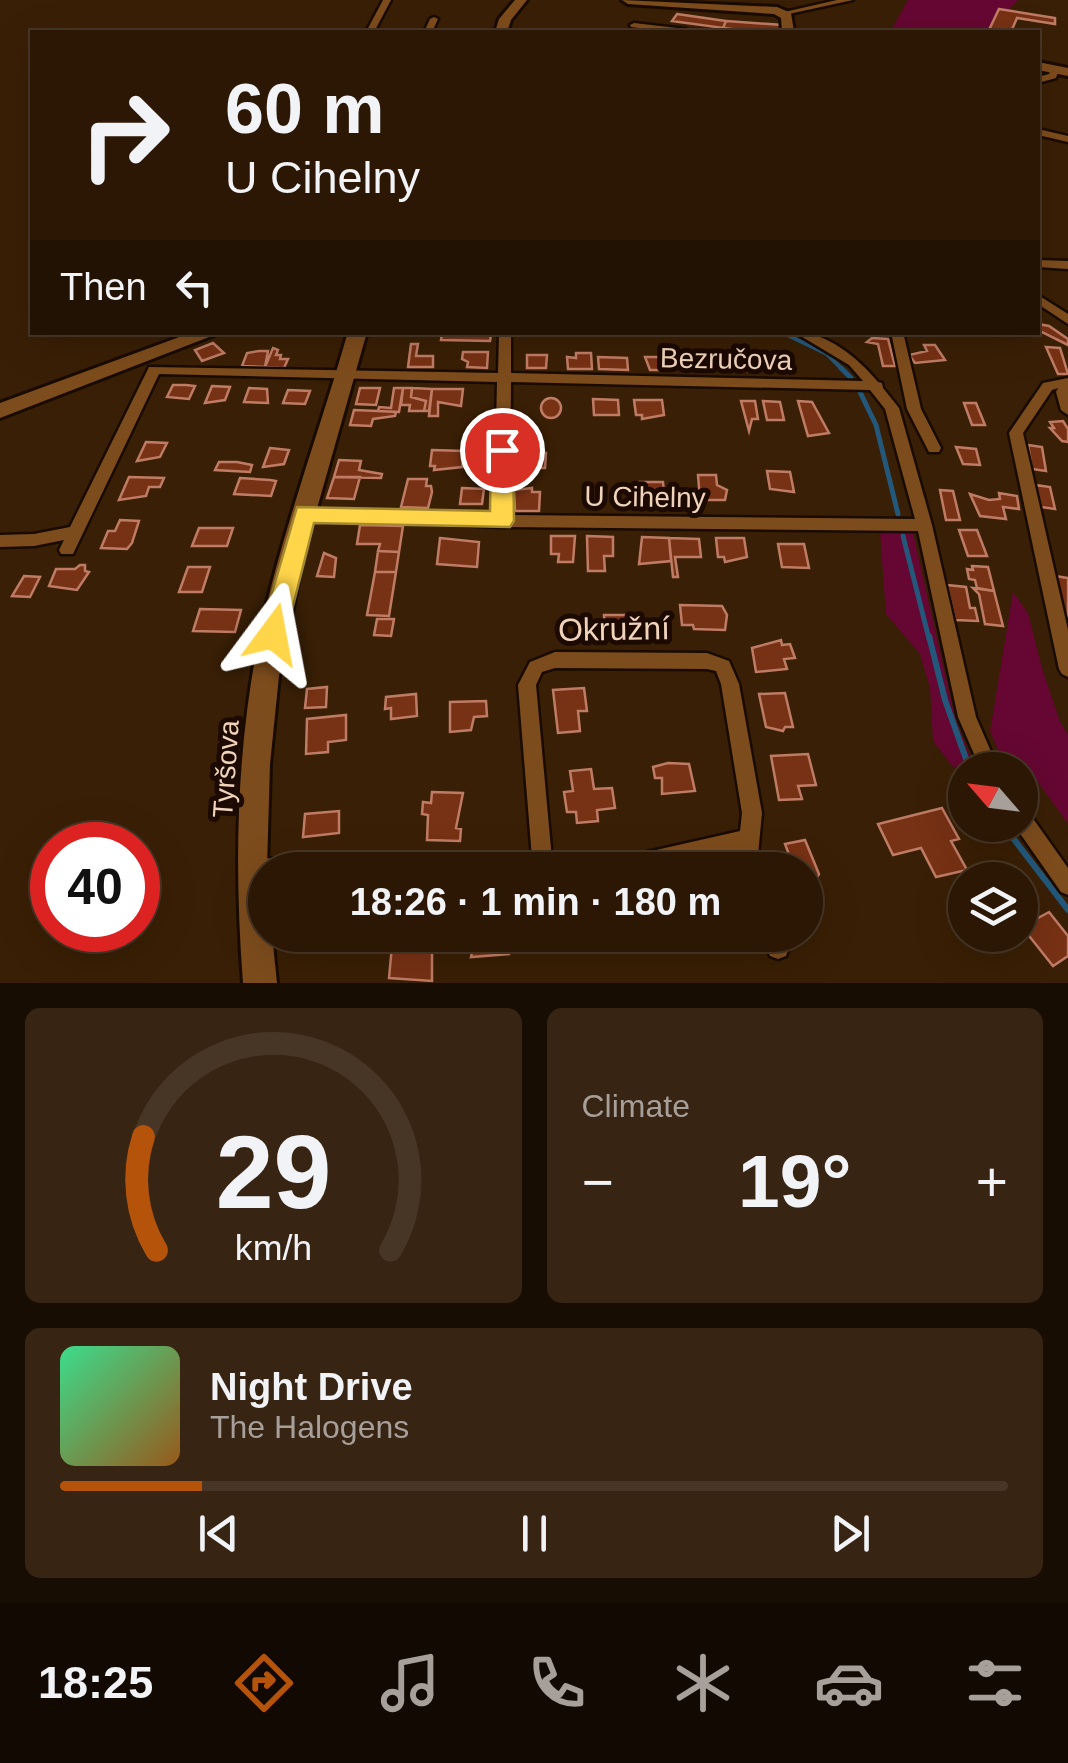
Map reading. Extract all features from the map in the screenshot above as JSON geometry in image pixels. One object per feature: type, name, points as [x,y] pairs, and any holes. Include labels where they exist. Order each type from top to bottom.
[{"type":"street","points":[[371,30],[387,0]]},
{"type":"street","points":[[502,30],[505,18],[521,0]]},
{"type":"street","points":[[632,29],[632,0],[709,3],[784,13],[849,0]]},
{"type":"street","points":[[784,13],[788,30]]},
{"type":"street","points":[[429,30],[434,19]]},
{"type":"street","points":[[1040,132],[1068,139]]},
{"type":"street","points":[[1040,264],[1068,264]]},
{"type":"street","points":[[1040,301],[1068,320]]},
{"type":"street","points":[[0,411],[150,364],[207,335]]},
{"type":"street","name":"Tyršova","points":[[253,852],[266,677],[286,582],[357,335]]},
{"type":"street","points":[[502,521],[505,335]]},
{"type":"street","points":[[806,335],[847,356],[878,386],[892,408],[924,525],[967,717],[982,752]]},
{"type":"street","points":[[897,335],[914,409],[934,448]]},
{"type":"street","points":[[68,550],[150,364]]},
{"type":"street","name":"Bezručova","points":[[150,364],[346,377],[878,386]]},
{"type":"street","points":[[1068,383],[1063,395],[1068,410]]},
{"type":"street","points":[[1068,383],[1048,386],[1016,430],[1020,468],[1068,669]]},
{"type":"street","points":[[892,408],[914,409]]},
{"type":"street","name":"U Cihelny","points":[[305,514],[502,521],[924,525]]},
{"type":"street","points":[[0,540],[34,540],[76,532]]},
{"type":"street","name":"Okružní","points":[[541,852],[527,692],[532,672],[541,664],[556,660],[707,661],[723,666],[730,684],[752,814],[748,852]]},
{"type":"street","points":[[692,852],[750,839]]},
{"type":"street","points":[[1037,842],[1068,886]]},
{"type":"street","name":"Tyršova","points":[[258,952],[260,983]]},
{"type":"shaded area","points":[[908,0],[1018,0],[990,30],[891,30]]},
{"type":"shaded area","points":[[880,532],[913,533],[955,718],[968,752],[948,752],[948,760],[933,741],[930,688],[920,654],[886,614]]},
{"type":"shaded area","points":[[1013,592],[1028,613],[1042,668],[1068,735],[1068,824],[1038,782],[1038,752],[999,752],[990,731]]},
{"type":"building","points":[[999,9],[1055,18],[1055,24],[1017,18],[1012,30],[989,30]]},
{"type":"building","points":[[677,14],[726,21],[723,28],[672,21]]},
{"type":"building","points":[[726,21],[783,25],[784,29],[740,30],[723,28]]},
{"type":"building","points":[[1040,324],[1068,339],[1068,345],[1040,331]]},
{"type":"building","points":[[442,335],[491,335],[490,341],[441,340]]},
{"type":"building","points":[[872,338],[888,339],[895,366],[883,366],[878,344],[867,342]]},
{"type":"building","points":[[213,343],[224,353],[202,361],[195,350]]},
{"type":"building","points":[[411,344],[418,344],[416,356],[433,356],[433,367],[408,367]]},
{"type":"building","points":[[924,345],[935,345],[945,360],[915,363],[909,355],[927,351]]},
{"type":"building","points":[[1046,347],[1060,348],[1068,374],[1058,374]]},
{"type":"building","points":[[273,348],[278,350],[276,355],[281,355],[280,359],[288,359],[284,368],[265,367]]},
{"type":"building","points":[[268,351],[265,367],[242,366],[247,353]]},
{"type":"building","points":[[463,352],[488,352],[487,368],[467,367]]},
{"type":"building","points":[[576,353],[591,353],[592,369],[568,369],[567,357],[576,358]]},
{"type":"building","points":[[527,355],[547,355],[546,368],[527,368]]},
{"type":"building","points":[[723,356],[743,356],[746,371],[726,371],[725,364],[721,364]]},
{"type":"building","points":[[598,357],[627,358],[628,370],[599,369]]},
{"type":"building","points":[[645,357],[666,357],[668,370],[650,370]]},
{"type":"building","points":[[173,385],[195,386],[189,399],[167,397]]},
{"type":"building","points":[[212,386],[230,387],[225,400],[205,403]]},
{"type":"building","points":[[249,388],[267,389],[268,403],[244,402]]},
{"type":"building","points":[[360,388],[380,388],[376,405],[356,404]]},
{"type":"building","points":[[394,388],[403,388],[399,412],[378,411],[379,407],[391,408]]},
{"type":"building","points":[[403,388],[412,388],[411,397],[426,401],[424,411],[409,411],[410,405],[401,405]]},
{"type":"building","points":[[412,388],[432,389],[429,411],[424,411],[426,401],[411,397]]},
{"type":"building","points":[[432,389],[463,389],[461,406],[438,402],[438,416],[429,416]]},
{"type":"building","points":[[288,390],[310,391],[305,404],[283,403]]},
{"type":"building","points":[[551,398],[561,408],[551,418],[541,408]]},
{"type":"building","points":[[593,399],[618,400],[619,415],[594,415]]},
{"type":"building","points":[[634,400],[662,400],[664,415],[642,419],[642,415],[636,415]]},
{"type":"building","points":[[741,401],[755,401],[758,419],[752,419],[749,431]]},
{"type":"building","points":[[763,401],[780,402],[784,420],[767,420]]},
{"type":"building","points":[[798,401],[812,402],[829,433],[808,436]]},
{"type":"building","points":[[964,403],[976,403],[985,425],[972,425]]},
{"type":"building","points":[[354,410],[396,412],[395,416],[373,419],[371,426],[350,425]]},
{"type":"building","points":[[1063,421],[1068,429],[1068,442],[1050,428],[1054,428],[1050,422]]},
{"type":"building","points":[[146,442],[167,443],[160,457],[137,461]]},
{"type":"building","points":[[1028,445],[1042,447],[1046,471],[1032,469]]},
{"type":"building","points":[[956,447],[976,449],[980,465],[963,464]]},
{"type":"building","points":[[270,448],[289,450],[284,464],[263,467]]},
{"type":"building","points":[[432,450],[464,451],[462,467],[434,470],[435,466],[430,466]]},
{"type":"building","points":[[524,452],[546,453],[545,468],[519,468]]},
{"type":"building","points":[[339,460],[361,461],[359,470],[382,474],[381,478],[334,477]]},
{"type":"building","points":[[219,462],[252,465],[250,472],[215,470]]},
{"type":"building","points":[[767,471],[790,472],[794,492],[770,489]]},
{"type":"building","points":[[698,475],[716,475],[717,485],[727,490],[725,500],[700,500]]},
{"type":"building","points":[[129,477],[164,478],[160,487],[149,487],[146,496],[119,500]]},
{"type":"building","points":[[334,477],[360,477],[354,499],[327,498]]},
{"type":"building","points":[[240,478],[276,481],[271,496],[234,494]]},
{"type":"building","points":[[408,479],[427,479],[426,486],[431,486],[432,492],[428,508],[401,507]]},
{"type":"building","points":[[640,482],[663,482],[665,504],[642,503]]},
{"type":"building","points":[[1036,485],[1050,487],[1055,509],[1041,507]]},
{"type":"building","points":[[462,488],[484,489],[482,504],[460,504]]},
{"type":"building","points":[[532,488],[532,492],[540,492],[539,511],[515,511],[514,490]]},
{"type":"building","points":[[940,490],[953,491],[960,520],[946,520]]},
{"type":"building","points":[[999,493],[1017,496],[1019,509],[1003,507],[1006,519],[980,516],[970,494],[989,500],[1000,499]]},
{"type":"building","points":[[120,520],[139,521],[132,543],[127,549],[101,548],[108,531],[115,531]]},
{"type":"building","points":[[360,525],[403,526],[399,552],[378,551],[380,544],[357,544]]},
{"type":"building","points":[[199,528],[233,528],[227,546],[192,546]]},
{"type":"building","points":[[959,530],[977,530],[987,556],[968,556]]},
{"type":"building","points":[[551,536],[575,536],[573,562],[558,562],[559,554],[551,554]]},
{"type":"building","points":[[587,536],[613,537],[613,556],[604,556],[605,571],[588,571]]},
{"type":"building","points":[[642,537],[669,538],[671,561],[639,564]]},
{"type":"building","points":[[440,538],[479,542],[477,567],[437,564]]},
{"type":"building","points":[[669,538],[699,539],[701,557],[675,557],[678,577],[673,577]]},
{"type":"building","points":[[716,538],[744,538],[747,557],[725,562],[724,557],[718,557]]},
{"type":"building","points":[[778,544],[804,544],[809,568],[782,567]]},
{"type":"building","points":[[378,551],[399,552],[396,572],[375,572]]},
{"type":"building","points":[[324,553],[336,558],[334,577],[317,576]]},
{"type":"building","points":[[85,565],[89,572],[77,590],[49,586],[56,569],[75,569]]},
{"type":"building","points":[[972,566],[988,567],[994,591],[977,588],[975,580],[969,579],[967,569],[973,570]]},
{"type":"building","points":[[188,567],[210,567],[202,592],[179,592]]},
{"type":"building","points":[[375,572],[396,572],[389,616],[367,615]]},
{"type":"building","points":[[24,576],[40,577],[30,597],[12,596]]},
{"type":"building","points":[[1055,576],[1068,578],[1068,616],[1065,616]]},
{"type":"building","points":[[947,585],[966,587],[970,608],[975,608],[978,621],[955,620]]},
{"type":"building","points":[[973,588],[994,591],[1003,626],[985,624],[979,594]]},
{"type":"building","points":[[680,605],[722,606],[727,615],[725,630],[682,625]]},
{"type":"building","points":[[200,609],[241,610],[235,632],[193,631]]},
{"type":"building","points":[[604,615],[633,615],[635,640],[605,640]]},
{"type":"building","points":[[377,619],[394,619],[391,636],[374,635]]},
{"type":"building","points":[[781,640],[782,645],[790,644],[795,658],[784,659],[787,669],[756,672],[752,648]]},
{"type":"building","points":[[327,687],[326,707],[305,708],[307,689]]},
{"type":"building","points":[[584,688],[587,711],[578,711],[580,731],[558,733],[553,690]]},
{"type":"building","points":[[785,693],[793,727],[783,731],[766,727],[759,694]]},
{"type":"building","points":[[416,694],[417,716],[391,719],[391,708],[385,709],[386,697]]},
{"type":"building","points":[[486,701],[487,716],[474,717],[471,730],[450,732],[450,702]]},
{"type":"building","points":[[346,715],[346,740],[328,742],[328,752],[306,754],[307,719]]},
{"type":"building","points":[[808,754],[816,785],[798,786],[802,799],[779,800],[771,756]]},
{"type":"building","points":[[689,764],[695,791],[662,794],[662,778],[655,778],[653,767]]},
{"type":"building","points":[[591,769],[594,789],[612,788],[615,808],[597,810],[598,821],[577,823],[576,812],[567,812],[564,792],[573,791],[570,771]]},
{"type":"building","points":[[432,792],[463,793],[456,828],[461,829],[460,841],[427,840],[428,815],[422,814],[423,802],[431,803]]},
{"type":"building","points":[[942,808],[948,819],[948,842],[963,862],[948,862],[948,874],[936,877],[921,848],[893,855],[878,824]]},
{"type":"building","points":[[339,811],[339,833],[303,837],[305,814]]},
{"type":"building","points":[[805,840],[810,852],[788,852],[785,844]]},
{"type":"building","points":[[1049,912],[1068,936],[1068,956],[1053,966],[1038,947],[1038,918]]},
{"type":"building","points":[[391,952],[432,952],[432,981],[389,978]]},
{"type":"building","points":[[472,952],[509,952],[509,954],[471,957]]},
{"type":"waterway","points":[[787,335],[827,354],[851,378]]},
{"type":"waterway","points":[[859,390],[876,425],[898,514]]},
{"type":"waterway","points":[[903,536],[929,639]]},
{"type":"waterway","points":[[929,636],[964,752]]},
{"type":"waterway","points":[[1016,842],[1068,910]]},
{"type":"route","points":[[273,634],[305,514],[502,521],[502,450]]}]
